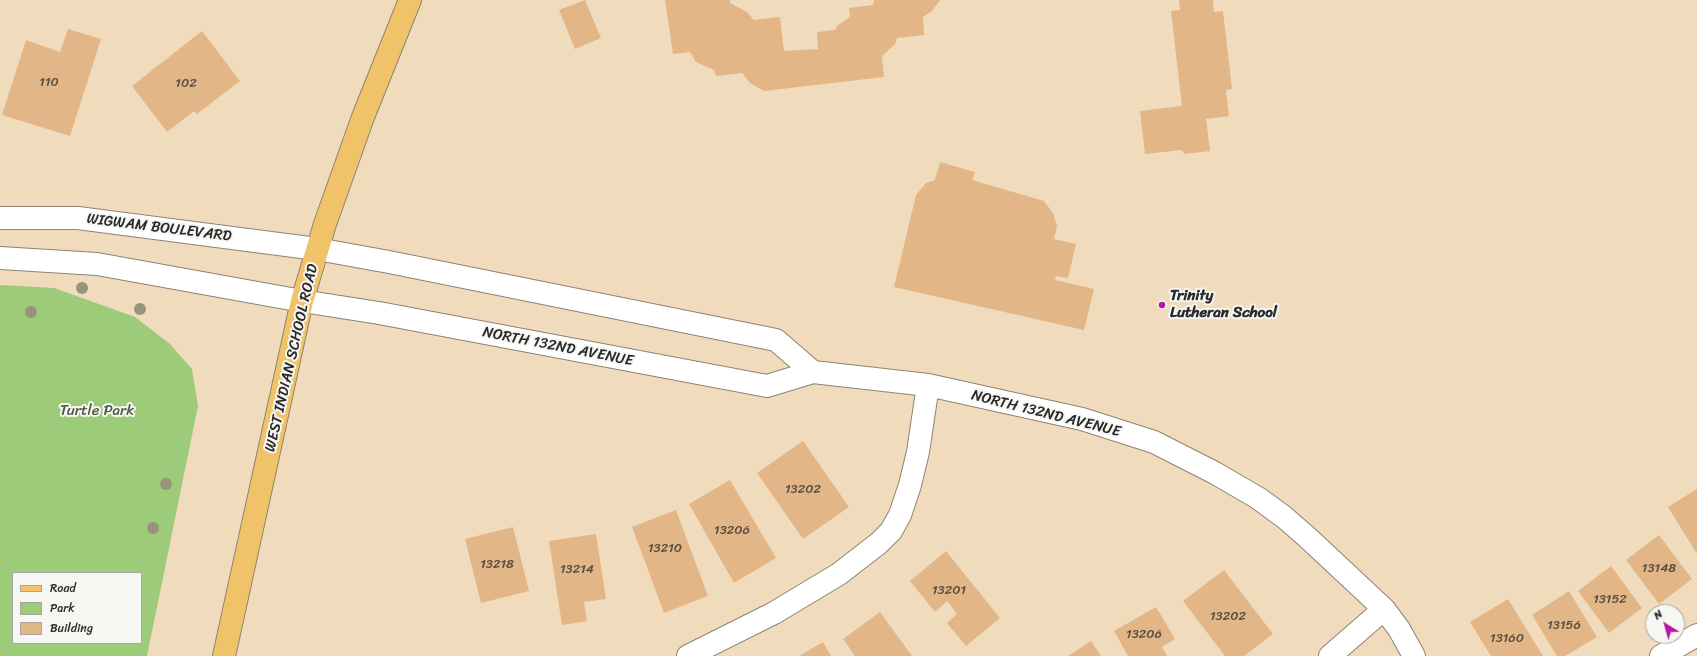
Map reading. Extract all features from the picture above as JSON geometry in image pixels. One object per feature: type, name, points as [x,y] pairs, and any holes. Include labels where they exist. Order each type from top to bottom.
[{"type":"main road","name":"WEST INDIAN SCHOOL ROAD","points":[[224,656],[302,302],[317,249],[363,117],[410,0]]},
{"type":"street","name":"WIGWAM BOULEVARD","points":[[0,218],[78,218],[317,249]]},
{"type":"street","points":[[317,249],[776,340],[813,372]]},
{"type":"street","points":[[0,258],[97,264],[302,302]]},
{"type":"street","name":"NORTH 132ND AVENUE","points":[[302,302],[387,314],[767,386],[813,372],[928,385],[1082,419],[1154,442],[1215,473],[1268,506],[1313,542],[1384,609],[1399,629],[1414,656]]},
{"type":"street","points":[[688,656],[774,613],[839,574],[879,543],[891,531],[900,515],[913,472],[918,452],[928,385]]},
{"type":"street","points":[[1330,656],[1384,609]]},
{"type":"street","points":[[1661,656],[1697,635]]},
{"type":"green space","name":"Turtle Park","points":[[0,285],[54,288],[135,317],[170,344],[192,369],[198,406],[147,656],[0,656]]},
{"type":"building","points":[[585,0],[601,38],[575,49],[559,10]]},
{"type":"building","points":[[665,0],[730,0],[730,3],[747,12],[754,20],[780,17],[784,51],[818,49],[817,32],[835,30],[838,25],[850,17],[849,8],[873,5],[874,0],[940,0],[932,11],[923,17],[924,35],[897,38],[895,44],[882,56],[884,77],[764,91],[750,83],[742,73],[716,76],[714,70],[696,62],[690,52],[673,54]]},
{"type":"building","points":[[1179,0],[1213,0],[1214,12],[1223,11],[1232,89],[1226,90],[1229,116],[1206,119],[1210,151],[1184,154],[1182,150],[1145,154],[1140,111],[1182,106],[1171,11],[1180,10]]},
{"type":"building","points":[[68,29],[101,39],[70,136],[2,115],[26,40],[60,52]]},
{"type":"building","points":[[202,31],[240,81],[197,114],[194,111],[167,132],[132,86]]},
{"type":"building","points":[[940,162],[975,172],[972,180],[1044,201],[1053,213],[1057,226],[1054,239],[1076,244],[1068,278],[1056,276],[1055,280],[1094,289],[1084,330],[894,287],[916,195],[926,183],[935,180]]},
{"type":"building","points":[[803,441],[849,507],[803,539],[757,473]]},
{"type":"building","points":[[730,480],[776,558],[734,583],[689,504]]},
{"type":"building","points":[[1697,489],[1697,554],[1668,507]]},
{"type":"building","points":[[676,510],[708,596],[664,613],[632,527]]},
{"type":"building","points":[[513,527],[529,591],[481,603],[465,539]]},
{"type":"building","points":[[596,534],[606,599],[584,602],[587,621],[562,625],[549,541]]},
{"type":"building","points":[[1659,535],[1692,579],[1659,604],[1626,560]]},
{"type":"building","points":[[946,551],[1000,618],[966,646],[947,623],[957,614],[947,601],[935,612],[910,581]]},
{"type":"building","points":[[1611,566],[1642,608],[1609,633],[1578,591]]},
{"type":"building","points":[[1224,570],[1273,634],[1244,656],[1225,656],[1183,601]]},
{"type":"building","points":[[1569,591],[1597,637],[1565,656],[1557,656],[1532,615]]},
{"type":"building","points":[[1508,599],[1543,656],[1491,656],[1470,622]]},
{"type":"building","points":[[1156,607],[1175,639],[1162,647],[1167,656],[1128,656],[1114,631]]},
{"type":"building","points":[[880,612],[912,656],[855,656],[843,639]]},
{"type":"building","points":[[1091,641],[1101,656],[1068,656]]},
{"type":"building","points":[[823,642],[831,656],[799,656]]},
{"type":"place","name":"Trinity Lutheran School","points":[[1162,305]]}]
